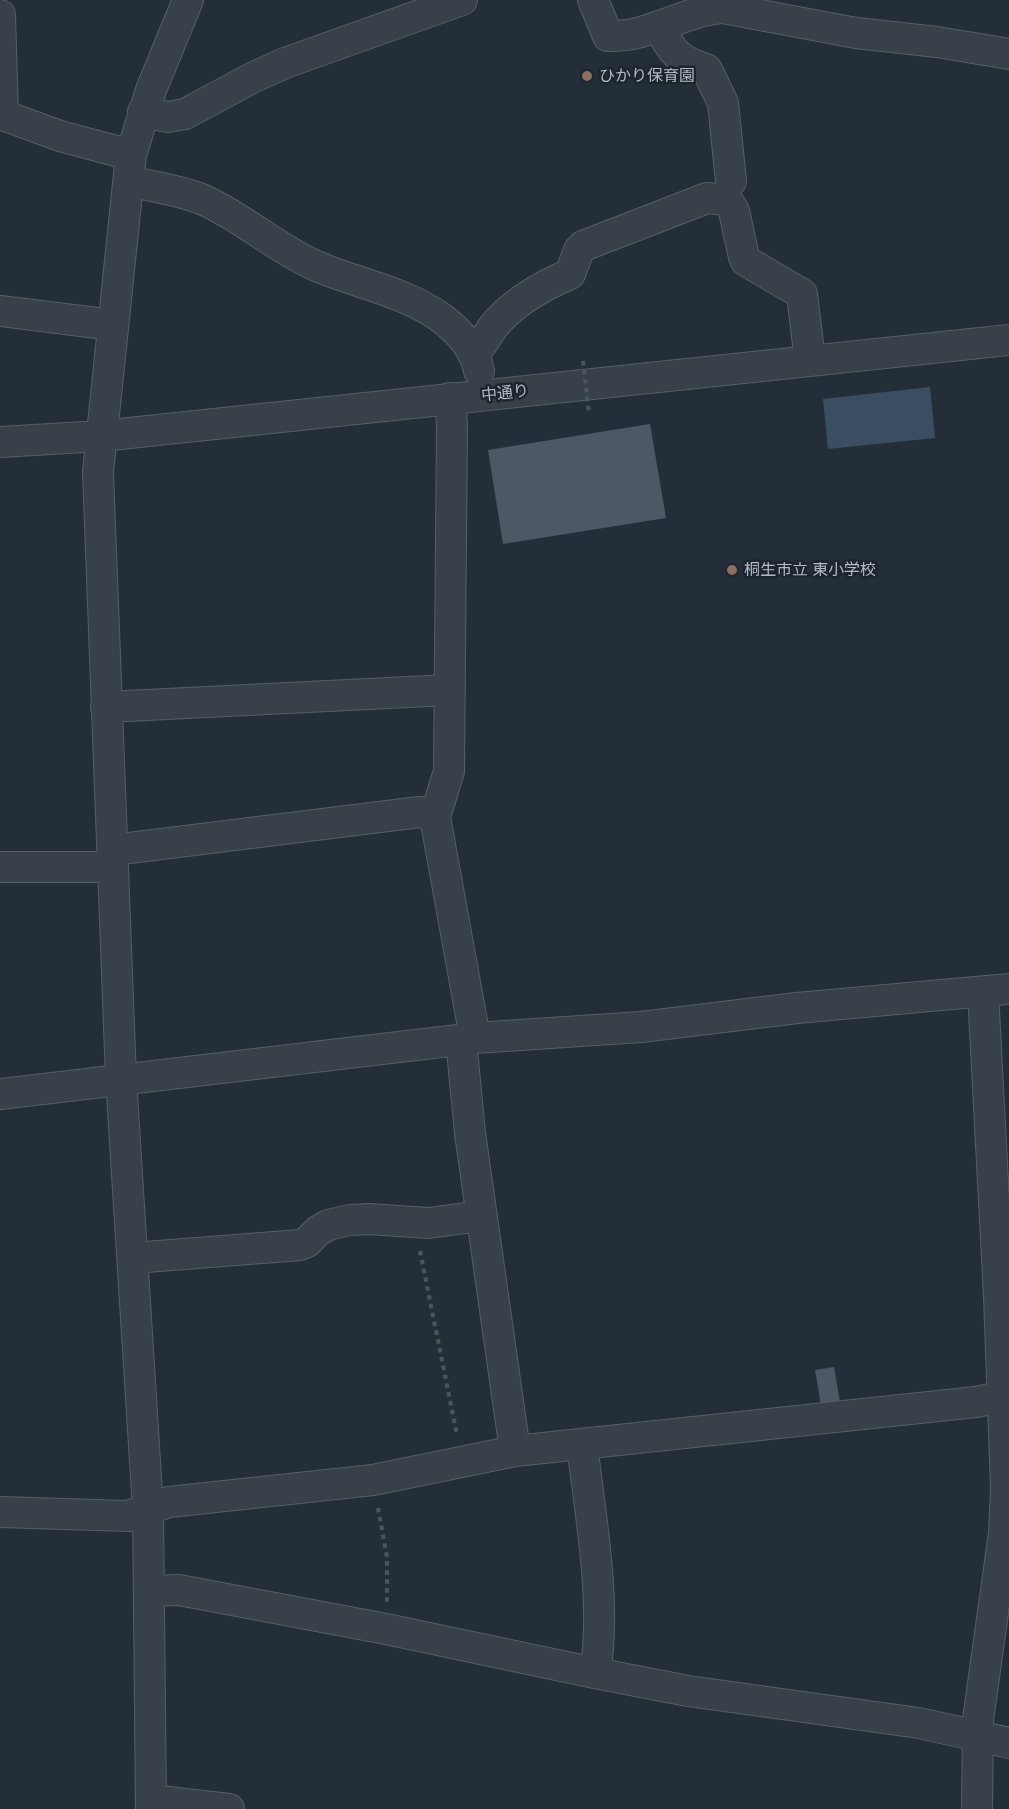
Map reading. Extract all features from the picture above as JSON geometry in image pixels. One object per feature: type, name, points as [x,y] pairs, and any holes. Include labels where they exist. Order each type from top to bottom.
[{"type":"street","points":[[188,0],[143,112],[130,168],[101,436],[98,500],[121,1079],[148,1509],[151,1804],[229,1809]]},
{"type":"street","points":[[143,112],[168,117],[185,114],[285,63],[462,0]]},
{"type":"street","points":[[593,0],[608,36],[617,37],[647,30],[707,9],[723,8],[856,33],[937,42],[1009,54]]},
{"type":"street","points":[[0,15],[2,114],[60,136],[202,199],[279,247],[312,264],[430,310],[454,328],[474,354],[482,395]]},
{"type":"street","points":[[658,26],[668,44],[681,60],[708,72],[723,103],[731,182]]},
{"type":"street","points":[[474,354],[494,326],[510,310],[537,290],[570,274],[579,250],[583,246],[707,198],[727,201],[734,211],[746,261],[802,294],[810,361]]},
{"type":"street","points":[[0,311],[113,325]]},
{"type":"street","name":"中通り","points":[[0,442],[101,436],[1009,340]]},
{"type":"street","points":[[450,399],[452,425],[449,771],[435,817],[468,1039],[470,1133],[515,1451]]},
{"type":"street","points":[[106,707],[448,690]]},
{"type":"street","points":[[0,867],[113,858],[420,812],[435,817]]},
{"type":"street","points":[[0,1094],[468,1039],[641,1027],[797,1008],[996,991],[999,1296],[1005,1396],[1005,1517],[977,1735],[977,1809]]},
{"type":"street","points":[[133,1258],[300,1245],[328,1225],[350,1220],[441,1222],[481,1216]]},
{"type":"street","points":[[0,1512],[118,1517],[138,1514],[169,1503],[374,1480],[515,1451],[976,1402],[1005,1396]]},
{"type":"street","points":[[582,1444],[598,1600],[595,1673]]},
{"type":"street","points":[[149,1592],[179,1590],[386,1629],[595,1673],[688,1690],[919,1724],[1009,1743]]},
{"type":"path","points":[[583,361],[589,414]]},
{"type":"path","points":[[414,1222],[463,1462]]},
{"type":"path","points":[[374,1480],[387,1557],[386,1629]]},
{"type":"water","points":[[930,387],[935,438],[828,449],[823,399]]},
{"type":"building","points":[[650,424],[666,518],[503,544],[488,450]]},
{"type":"building","points":[[834,1367],[840,1402],[821,1405],[815,1370]]},
{"type":"place","name":"ひかり保育園","points":[[587,76]]},
{"type":"place","name":"桐生市立 東小学校","points":[[732,570]]}]
